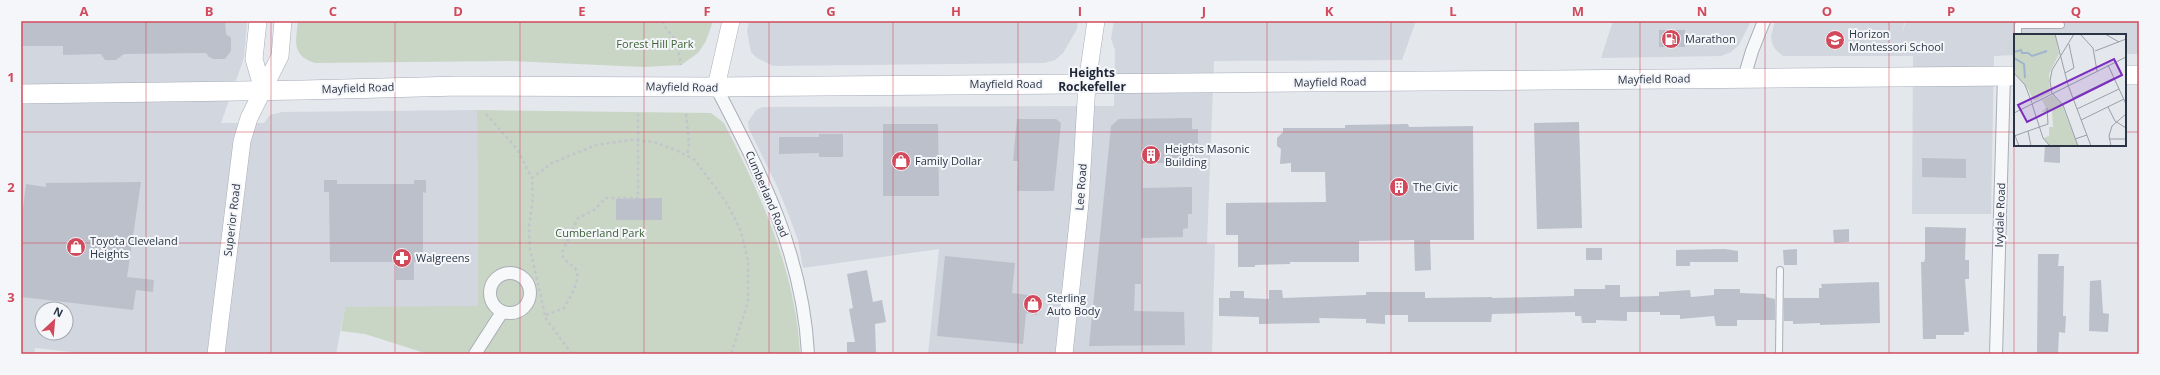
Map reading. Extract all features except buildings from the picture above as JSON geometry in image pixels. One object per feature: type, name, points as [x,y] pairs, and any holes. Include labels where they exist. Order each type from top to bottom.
[{"type":"main road","points":[[258,21],[254,59],[263,90]]},
{"type":"main road","name":"Superior Road","points":[[216,354],[242,141],[249,118],[280,56],[283,21]]},
{"type":"main road","points":[[716,87],[731,21]]},
{"type":"main road","name":"Lee Road","points":[[1064,354],[1080,203],[1087,83],[1096,21]]},
{"type":"main road","points":[[2126,75],[2139,75]]},
{"type":"main road","name":"Mayfield Road","points":[[21,94],[467,86],[716,87],[2010,76]]},
{"type":"street","points":[[1744,78],[1752,51],[1764,21]]},
{"type":"street","name":"Ivydale Road","points":[[1996,354],[2010,76]]},
{"type":"street","name":"Cumberland Road","points":[[716,87],[760,171],[783,227],[800,293],[808,354]]},
{"type":"street","points":[[475,354],[502,312]]},
{"type":"lane","points":[[2018,34],[2018,25],[2061,25]]},
{"type":"lane","points":[[1779,354],[1780,270]]},
{"type":"path","points":[[663,21],[677,42],[681,65]]},
{"type":"path","points":[[486,114],[517,149],[532,178],[533,198],[529,228],[530,249],[546,319],[572,354]]},
{"type":"path","points":[[546,315],[564,308],[578,277],[576,270],[564,260],[562,253],[578,218],[594,210],[606,198],[638,198],[638,114]]},
{"type":"path","points":[[686,114],[689,142],[687,156]]},
{"type":"path","points":[[532,178],[552,163],[596,145],[638,140],[654,142],[695,160],[728,205],[741,232],[748,262],[748,302],[731,354]]},
{"type":"shaded area","points":[[21,21],[247,21],[244,58],[221,123],[264,123],[270,115],[282,112],[477,110],[478,307],[345,307],[336,354],[90,354],[35,348],[34,354],[21,354]]},
{"type":"shaded area","points":[[749,21],[1078,21],[1077,29],[1063,53],[1055,60],[1044,63],[773,66],[757,58],[751,52],[747,31]]},
{"type":"shaded area","points":[[1114,21],[1416,21],[1402,60],[1214,61],[1207,244],[1215,244],[1212,354],[928,354],[939,249],[803,268],[798,240],[788,213],[777,186],[749,129],[748,122],[756,110],[762,107],[1114,106],[1115,50],[1111,39]]},
{"type":"shaded area","points":[[1613,21],[1751,21],[1739,45],[1731,52],[1721,56],[1601,58]]},
{"type":"shaded area","points":[[1775,21],[1905,21],[1901,37],[1906,21],[2139,21],[2139,54],[2126,54],[2126,34],[2014,34],[2014,55],[1994,56],[1991,214],[1912,214],[1913,56],[1783,56],[1775,49],[1771,36]]},
{"type":"green space","name":"Forest Hill Park","points":[[298,21],[713,21],[706,41],[698,53],[681,65],[644,67],[511,61],[315,63],[307,60],[299,52],[296,41]]},
{"type":"green space","name":"Cumberland Park","points":[[477,110],[711,113],[724,123],[738,150],[774,235],[792,293],[800,354],[428,354],[365,334],[341,331],[345,307],[478,306]]},
{"type":"place","name":"Marathon","points":[[1671,39]]},
{"type":"place","name":"Horizon Montessori School","points":[[1835,40]]},
{"type":"place","name":"Heights Masonic Building","points":[[1151,155]]},
{"type":"place","name":"Family Dollar","points":[[901,161]]},
{"type":"place","name":"The Civic","points":[[1399,187]]},
{"type":"place","name":"Toyota Cleveland Heights","points":[[76,247]]},
{"type":"place","name":"Walgreens","points":[[402,258]]},
{"type":"place","name":"Sterling Auto Body","points":[[1033,304]]},
{"type":"district","name":"Heights Rockefeller","points":[[1092,80]]}]
